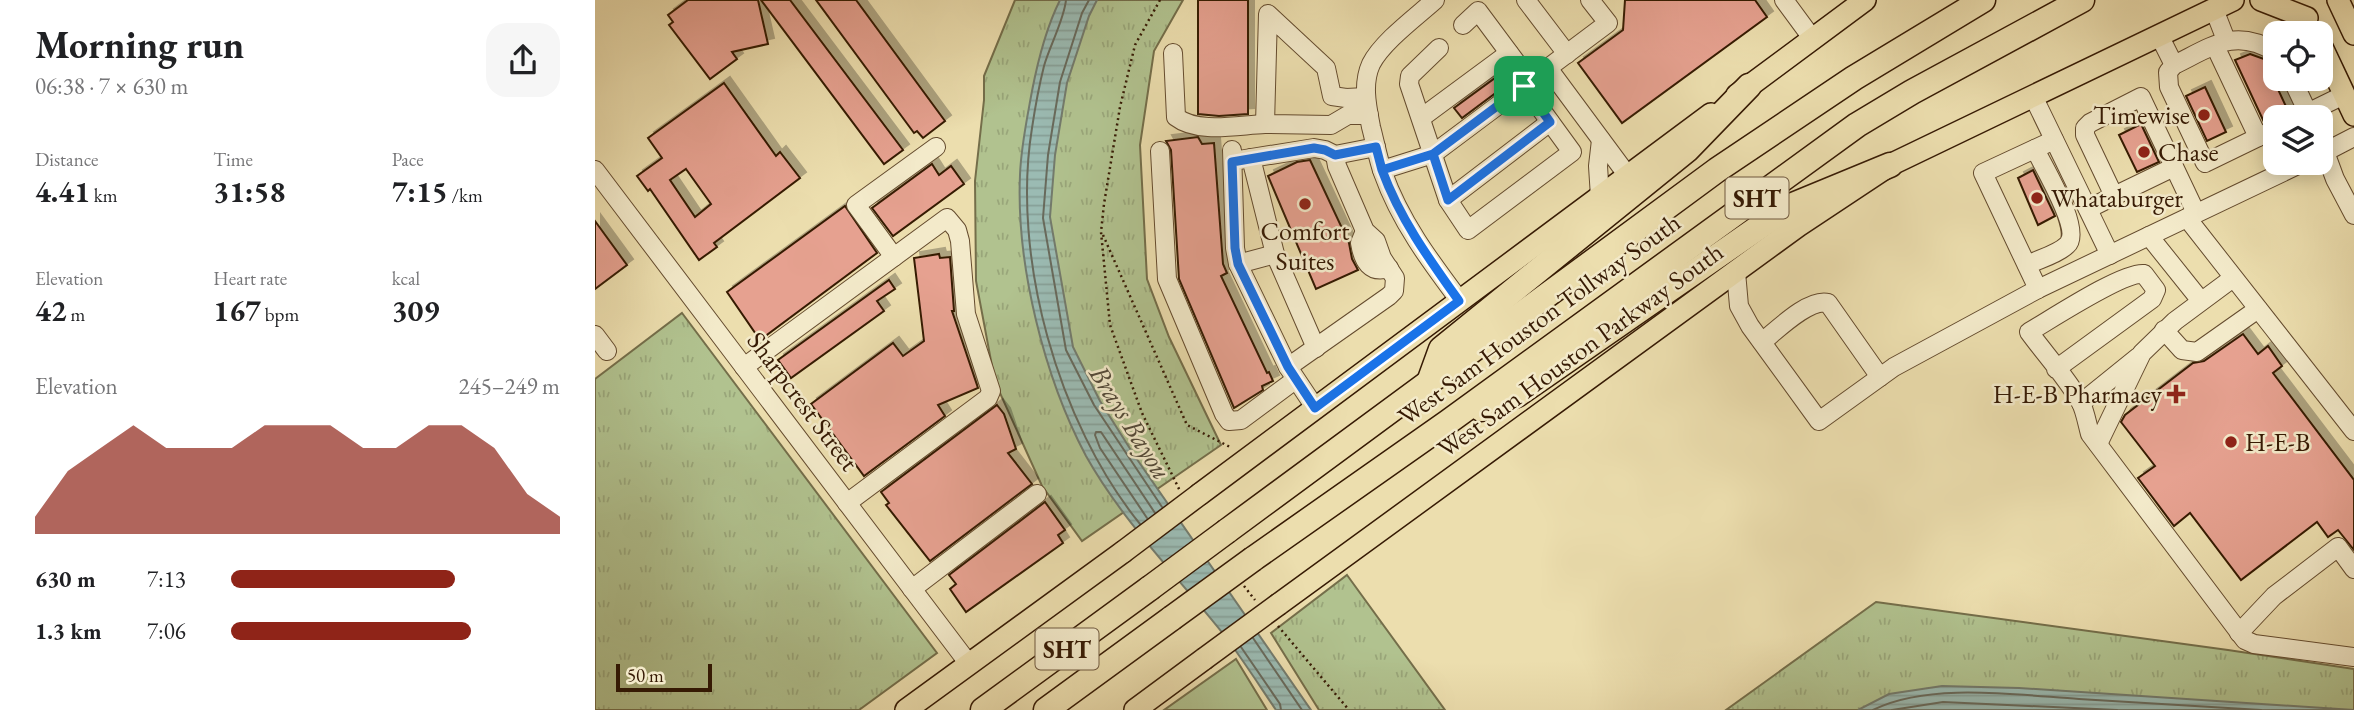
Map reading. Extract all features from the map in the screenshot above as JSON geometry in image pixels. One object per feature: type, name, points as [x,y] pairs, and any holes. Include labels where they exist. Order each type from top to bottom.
[{"type":"highway","name":"West Sam Houston Tollway South","points":[[983,710],[1766,136],[1864,72],[1983,0]]},
{"type":"highway","name":"West Sam Houston Tollway South","points":[[1046,710],[1857,125],[1912,92],[2082,0]]},
{"type":"highway","points":[[1429,382],[1441,349],[1687,149],[1749,86]]},
{"type":"highway","points":[[1448,422],[1517,395],[1788,207],[1890,165]]},
{"type":"main road","points":[[906,710],[1123,552],[1864,0]]},
{"type":"main road","points":[[2261,0],[2283,6],[2300,21]]},
{"type":"main road","points":[[2338,0],[2352,29]]},
{"type":"main road","points":[[2346,0],[2352,29]]},
{"type":"main road","name":"West Sam Houston Parkway South","points":[[1135,710],[1711,290],[1890,165],[2222,3]]},
{"type":"main road","points":[[2333,72],[2354,115]]},
{"type":"street","points":[[1435,0],[1376,55],[1369,67],[1366,97],[1382,170],[1402,217],[1459,301]]},
{"type":"street","points":[[1526,0],[1567,54]]},
{"type":"street","points":[[1382,170],[1433,154],[1608,23],[1591,0]]},
{"type":"street","points":[[1784,0],[1812,38]]},
{"type":"street","points":[[2222,3],[2221,43],[2258,137]]},
{"type":"street","points":[[1439,48],[1410,76],[1409,84],[1448,200],[1468,230],[1572,152],[1550,122],[1509,53],[1478,11],[1463,25]]},
{"type":"street","points":[[1265,124],[1268,14],[1326,68],[1332,96],[1346,99],[1366,97]]},
{"type":"street","points":[[2159,35],[2174,65]]},
{"type":"street","points":[[2263,48],[2243,40],[2221,43],[2174,65],[2168,72],[2169,86],[2205,163],[2263,135]]},
{"type":"street","points":[[1173,53],[1175,117],[1185,124],[1201,127],[1331,125],[1348,115],[1369,115]]},
{"type":"street","points":[[1421,118],[1509,53]]},
{"type":"street","points":[[1548,68],[1628,176]]},
{"type":"street","points":[[2326,105],[2344,95]]},
{"type":"street","points":[[2033,96],[2110,255]]},
{"type":"street","points":[[2114,196],[2085,135],[2085,128],[2089,123],[2141,97],[2174,167],[2192,216],[2233,278],[2354,431]]},
{"type":"street","points":[[1448,200],[1550,122]]},
{"type":"street","points":[[2038,289],[1983,173],[2035,149],[2085,135]]},
{"type":"street","points":[[2333,145],[2354,137]]},
{"type":"street","points":[[1600,197],[1598,166],[1601,140]]},
{"type":"street","points":[[894,257],[856,205],[936,147]]},
{"type":"street","points":[[1315,408],[1292,373],[1238,264],[1235,248],[1232,156],[1251,158],[1314,148],[1335,155],[1376,147]]},
{"type":"street","points":[[2027,265],[2067,246],[2071,238],[2070,221],[2035,149]]},
{"type":"street","points":[[1160,151],[1167,279],[1229,421],[1241,420],[1316,348],[1395,291],[1395,278],[1375,241],[1364,231],[1336,166],[1335,155]]},
{"type":"street","points":[[1251,158],[1275,254],[1316,348]]},
{"type":"street","points":[[2088,209],[2174,167]]},
{"type":"street","name":"Sharpcrest Street","points":[[595,170],[969,664]]},
{"type":"street","points":[[2333,174],[2354,215]]},
{"type":"street","points":[[1736,272],[1739,306],[1819,421],[1894,368],[2038,289],[2277,175]]},
{"type":"street","points":[[744,367],[947,218],[957,230],[966,314],[991,391],[988,398],[847,503]]},
{"type":"street","points":[[2148,236],[2201,301]]},
{"type":"street","points":[[1238,264],[1275,254]]},
{"type":"street","points":[[2056,369],[2153,299],[2157,290],[2144,274],[2135,274],[2116,282],[2029,332],[2056,369],[2081,403],[2090,433],[2239,634],[2254,644],[2354,657]]},
{"type":"street","points":[[2081,403],[2142,353],[2164,330],[2233,278]]},
{"type":"street","points":[[1711,290],[1739,306]]},
{"type":"street","points":[[1762,342],[1811,304],[1821,301],[1828,303],[1880,377]]},
{"type":"street","points":[[2164,330],[2182,350],[2197,352],[2258,309]]},
{"type":"street","points":[[595,335],[607,351]]},
{"type":"street","points":[[2098,444],[2142,353]]},
{"type":"street","points":[[912,589],[1037,494]]},
{"type":"street","points":[[2239,634],[2274,596],[2338,547],[2354,569]]},
{"type":"path","points":[[1160,0],[1135,45],[1118,119],[1101,232],[1187,425],[1232,448]]},
{"type":"green space","points":[[1015,0],[1183,0],[1154,51],[1140,145],[1147,279],[1169,337],[1221,445],[1082,541],[1042,486],[995,382],[976,281],[975,181],[984,76]]},
{"type":"green space","points":[[682,313],[937,653],[859,710],[595,710],[595,379]]},
{"type":"green space","points":[[1347,575],[1445,710],[1319,710],[1271,633]]},
{"type":"green space","points":[[1876,602],[2354,669],[2354,710],[1726,710]]},
{"type":"green space","points":[[1236,659],[1267,710],[1164,710]]},
{"type":"water","points":[[1060,0],[1097,0],[1067,83],[1055,155],[1050,217],[1073,347],[1100,401],[1134,455],[1311,710],[1276,710],[1225,636],[1117,504],[1086,456],[1057,391],[1028,282],[1020,209],[1020,175],[1037,68]]},
{"type":"water","points":[[1942,686],[2019,688],[2354,710],[1858,710],[1889,694]]},
{"type":"building","points":[[688,0],[758,0],[768,44],[732,52],[737,59],[710,79],[669,25],[673,22],[668,15]]},
{"type":"building","points":[[761,0],[790,0],[903,150],[884,164]]},
{"type":"building","points":[[816,0],[856,0],[945,121],[923,138],[917,131],[914,133]]},
{"type":"building","points":[[1198,0],[1248,0],[1248,114],[1198,114]]},
{"type":"building","points":[[1625,0],[1755,0],[1767,17],[1622,123],[1578,63],[1623,30]]},
{"type":"building","points":[[2250,54],[2263,59],[2263,91],[2279,91],[2285,105],[2263,105],[2263,120],[2235,60]]},
{"type":"building","points":[[1506,70],[1513,80],[1462,118],[1454,108]]},
{"type":"building","points":[[724,83],[776,156],[780,152],[800,178],[714,243],[717,247],[699,260],[650,189],[648,191],[637,176],[662,158],[648,138]],"holes":[[[686,169],[711,204],[695,217],[670,180]]]},
{"type":"building","name":"Timewise","points":[[2205,87],[2226,132],[2207,141],[2186,96]]},
{"type":"building","points":[[2141,124],[2159,162],[2137,172],[2119,135]]},
{"type":"building","points":[[1198,137],[1202,144],[1214,143],[1223,264],[1227,273],[1221,276],[1273,381],[1262,386],[1263,390],[1234,408],[1179,279],[1171,150],[1166,141]]},
{"type":"building","name":"Comfort Suites","points":[[1310,160],[1349,243],[1352,259],[1358,270],[1316,289],[1268,176],[1297,162]]},
{"type":"building","points":[[932,164],[939,175],[951,166],[964,184],[893,236],[872,208]]},
{"type":"building","name":"Whataburger","points":[[2033,170],[2055,216],[2038,225],[2018,178]]},
{"type":"building","points":[[845,206],[877,253],[760,340],[727,292]]},
{"type":"building","points":[[595,221],[627,265],[595,289]]},
{"type":"building","points":[[939,254],[940,258],[950,257],[952,311],[978,388],[938,405],[945,416],[864,476],[811,404],[893,343],[903,356],[924,341],[914,258]]},
{"type":"building","points":[[889,280],[895,289],[877,301],[884,311],[791,378],[778,360]]},
{"type":"building","name":"H-E-B","points":[[2243,334],[2258,354],[2268,346],[2282,366],[2273,373],[2354,480],[2354,550],[2338,530],[2328,537],[2317,522],[2241,580],[2190,513],[2174,526],[2138,478],[2155,466],[2121,422],[2125,415],[2193,363],[2204,361]]},
{"type":"building","points":[[997,405],[1004,414],[1016,449],[1008,453],[1032,484],[930,561],[886,505],[889,503],[881,492]]},
{"type":"building","points":[[1045,502],[1065,530],[1058,535],[1063,543],[966,612],[950,589],[956,584],[949,575]]},
{"type":"place","name":"Timewise","points":[[2204,115]]},
{"type":"place","name":"Chase","points":[[2144,152]]},
{"type":"place","name":"Whataburger","points":[[2037,198]]},
{"type":"place","name":"Comfort Suites","points":[[1305,204]]},
{"type":"place","name":"H-E-B Pharmacy","points":[[2176,394]]},
{"type":"place","name":"H-E-B","points":[[2231,442]]},
{"type":"route","points":[[1524,86],[1433,154],[1382,170],[1376,147],[1335,155],[1314,148],[1232,162],[1238,264],[1288,367],[1315,408],[1459,301],[1402,217],[1382,170],[1433,154],[1448,200],[1550,122],[1524,86]]},
{"type":"water label","name":"Brays Bayou","points":[[1131,422]]}]
